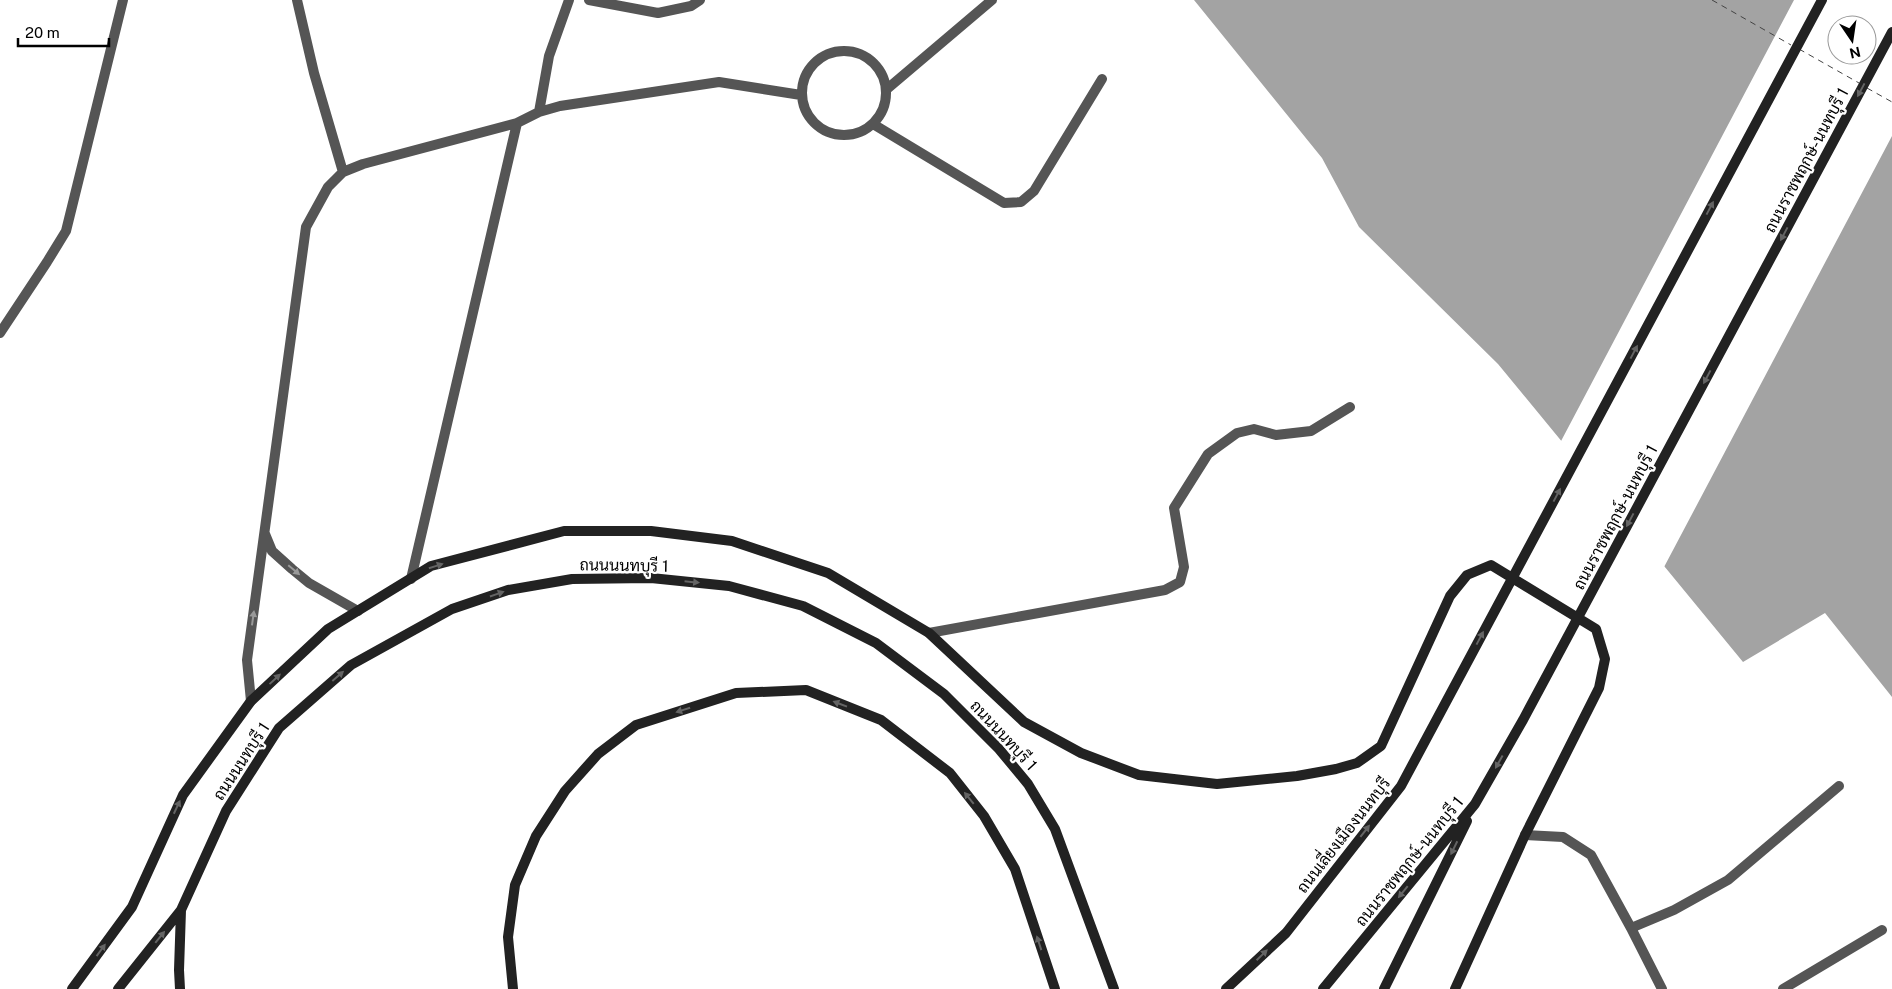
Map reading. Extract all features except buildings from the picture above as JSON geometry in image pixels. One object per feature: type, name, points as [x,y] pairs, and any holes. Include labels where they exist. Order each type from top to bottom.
[{"type":"main road","name":"ถนนเลี่ยงเมืองนนทบุรี","points":[[1226,989],[1286,933],[1401,786],[1822,0]]},
{"type":"main road","name":"ถนนราชพฤกษ์-นนทบุรี 1","points":[[1323,989],[1476,804],[1523,720],[1892,32]]},
{"type":"main road","points":[[72,989],[132,906],[183,795],[251,701],[328,629],[431,566],[564,531],[651,530],[732,541],[828,573],[929,633],[1024,722],[1081,753],[1139,776],[1217,784],[1297,776],[1357,763],[1380,746],[1450,596],[1467,576],[1491,565],[1596,629],[1606,659],[1599,688],[1525,835],[1455,989]]},
{"type":"main road","name":"ถนนนนทบุรี 1","points":[[118,989],[181,910],[226,811],[279,728],[351,665],[452,609],[508,590],[572,579],[651,578],[729,586],[803,606],[876,644],[944,694],[1000,749],[1028,784],[1055,829],[1114,989]]},
{"type":"main road","points":[[513,989],[508,937],[515,884],[536,836],[564,791],[598,754],[636,725],[736,693],[806,690],[881,720],[950,773],[984,816],[1015,868],[1055,989]]},
{"type":"main road","points":[[1384,989],[1476,804]]},
{"type":"main road","points":[[180,989],[181,910]]},
{"type":"street","points":[[0,333],[66,231],[123,0]]},
{"type":"street","points":[[297,0],[314,73],[343,172]]},
{"type":"street","points":[[539,112],[549,56],[569,0]]},
{"type":"street","points":[[589,0],[658,13],[692,6],[700,0]]},
{"type":"street","points":[[887,89],[992,0]]},
{"type":"street","points":[[845,51],[860,54],[872,62],[882,74],[887,89],[886,103],[880,116],[873,124],[861,132],[846,136],[838,136],[824,131],[812,122],[804,110],[801,95],[806,74],[815,62],[828,54],[845,51]]},
{"type":"street","points":[[873,124],[1004,203],[1021,202],[1034,191],[1102,79]]},
{"type":"street","points":[[251,701],[248,660],[306,227],[328,187],[343,172],[363,164],[517,123],[539,112],[560,106],[718,82],[801,95]]},
{"type":"street","points":[[411,579],[517,123]]},
{"type":"street","points":[[929,633],[1165,590],[1180,582],[1184,567],[1174,508],[1208,454],[1237,433],[1254,429],[1276,435],[1311,431],[1350,407]]},
{"type":"street","points":[[265,533],[272,551],[292,569],[309,583],[358,611]]},
{"type":"street","points":[[1631,928],[1674,910],[1728,880],[1839,786]]},
{"type":"street","points":[[1525,835],[1563,837],[1592,856],[1662,989]]},
{"type":"street","points":[[1783,989],[1882,930]]},
{"type":"shaded area","points":[[1194,0],[1892,0],[1892,697],[1825,613],[1743,662],[1498,364],[1359,227],[1322,158]]},
{"type":"pier","points":[[1794,0],[1892,0],[1892,136],[1663,569],[1560,443]]},
{"type":"ferry route","points":[[1712,0],[1791,45]]},
{"type":"ferry route","points":[[1799,49],[1859,83]]},
{"type":"ferry route","points":[[1867,88],[1892,102]]}]
